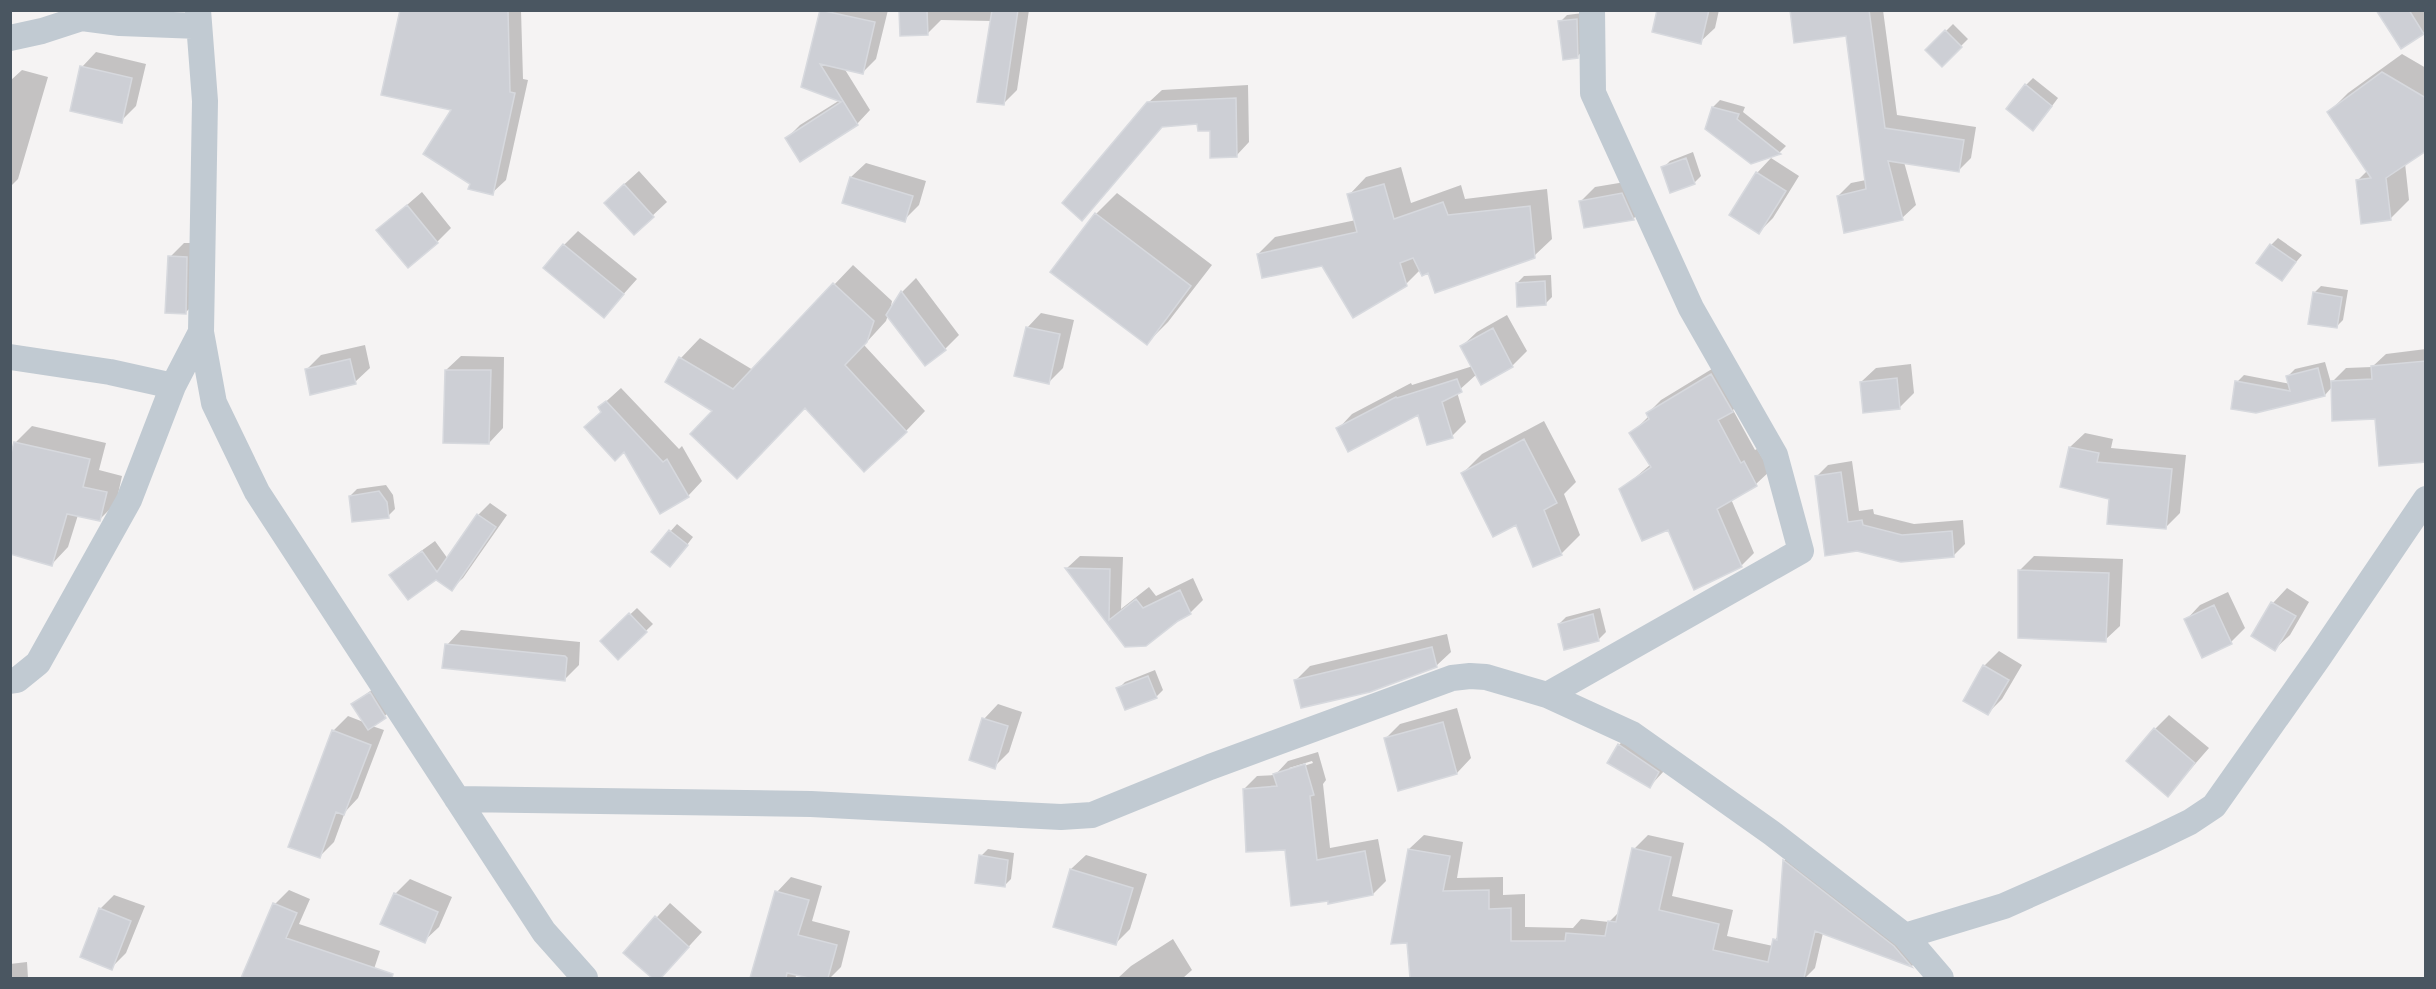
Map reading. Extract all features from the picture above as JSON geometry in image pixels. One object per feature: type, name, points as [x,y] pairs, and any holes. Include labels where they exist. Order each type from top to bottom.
[{"type":"street","points":[[1547,695],[1801,552],[1775,455],[1691,308],[1593,93],[1592,10]]},
{"type":"street","points":[[10,38],[42,31],[82,18],[120,23],[199,18],[205,101],[201,332],[214,403],[258,492],[544,932],[585,978]]},
{"type":"street","points":[[10,681],[17,680],[38,663],[129,500],[172,386],[201,332]]},
{"type":"street","points":[[10,357],[110,372],[172,386]]},
{"type":"street","points":[[1905,936],[2004,906],[2153,840],[2190,822],[2214,806],[2426,499]]},
{"type":"street","points":[[457,800],[811,804],[1061,817],[1092,815],[1210,767],[1452,678],[1470,675],[1486,677],[1547,695],[1632,734],[1773,834],[1905,936],[1941,978]]},
{"type":"building","points":[[400,10],[508,10],[510,92],[515,93],[493,195],[468,189],[470,184],[423,154],[451,110],[381,95]]},
{"type":"building","points":[[820,10],[875,22],[863,74],[820,64],[858,125],[800,162],[785,138],[841,102],[801,87]]},
{"type":"building","points":[[899,10],[927,10],[928,35],[900,36]]},
{"type":"building","points":[[992,10],[1018,10],[1004,105],[977,102]]},
{"type":"building","points":[[1657,10],[1709,10],[1701,44],[1652,32]]},
{"type":"building","points":[[1790,10],[1869,10],[1885,128],[1964,140],[1959,172],[1888,161],[1903,220],[1844,233],[1837,196],[1866,189],[1846,36],[1794,43]]},
{"type":"building","points":[[2376,10],[2409,10],[2424,34],[2401,49]]},
{"type":"building","points":[[1577,19],[1578,58],[1563,60],[1558,21]]},
{"type":"building","points":[[1945,30],[1962,47],[1942,67],[1925,50]]},
{"type":"building","points":[[80,66],[132,78],[122,123],[70,111]]},
{"type":"building","points":[[2382,72],[2426,98],[2426,151],[2386,178],[2391,220],[2361,224],[2356,180],[2371,178],[2327,112]]},
{"type":"building","points":[[2025,84],[2052,106],[2033,131],[2006,109]]},
{"type":"building","points":[[1236,98],[1237,157],[1210,158],[1210,131],[1198,131],[1197,124],[1162,127],[1082,221],[1062,203],[1147,102]]},
{"type":"building","points":[[1712,107],[1739,114],[1737,119],[1781,154],[1751,164],[1705,129]]},
{"type":"building","points":[[1686,158],[1695,184],[1670,193],[1661,167]]},
{"type":"building","points":[[1756,172],[1786,191],[1759,234],[1729,215]]},
{"type":"building","points":[[850,177],[913,196],[905,222],[842,203]]},
{"type":"building","points":[[624,184],[654,217],[634,235],[604,203]]},
{"type":"building","points":[[1384,184],[1394,219],[1443,202],[1448,215],[1530,206],[1535,258],[1435,293],[1428,273],[1422,276],[1413,258],[1400,263],[1407,286],[1353,318],[1322,266],[1262,278],[1257,254],[1357,232],[1347,194]]},
{"type":"building","points":[[1622,193],[1634,220],[1584,228],[1579,201]]},
{"type":"building","points":[[407,205],[438,243],[408,268],[376,230]]},
{"type":"building","points":[[1095,213],[1191,286],[1147,345],[1050,272]]},
{"type":"building","points":[[563,244],[624,294],[604,318],[543,268]]},
{"type":"building","points":[[2270,244],[2296,262],[2282,281],[2256,263]]},
{"type":"building","points":[[168,256],[187,257],[186,314],[165,313]]},
{"type":"building","points":[[1545,281],[1546,305],[1517,307],[1516,283]]},
{"type":"building","points":[[833,283],[874,321],[867,342],[845,365],[907,432],[864,472],[805,408],[737,479],[690,434],[712,411],[665,382],[679,357],[733,389]]},
{"type":"building","points":[[901,291],[946,350],[925,366],[886,315]]},
{"type":"building","points":[[2313,292],[2342,297],[2337,328],[2308,324]]},
{"type":"building","points":[[1026,327],[1060,334],[1049,384],[1014,376]]},
{"type":"building","points":[[1493,328],[1513,367],[1481,385],[1460,346]]},
{"type":"building","points":[[350,359],[356,384],[310,395],[305,369]]},
{"type":"building","points":[[2426,361],[2426,462],[2379,466],[2375,419],[2332,421],[2331,381],[2372,379],[2371,366]]},
{"type":"building","points":[[2318,368],[2325,396],[2256,413],[2231,409],[2235,381],[2290,391],[2286,376]]},
{"type":"building","points":[[445,370],[491,370],[489,444],[443,443]]},
{"type":"building","points":[[1711,374],[1733,412],[1718,420],[1741,463],[1744,461],[1757,486],[1717,509],[1742,567],[1694,590],[1668,530],[1642,541],[1619,489],[1651,467],[1629,433],[1649,419],[1646,413]]},
{"type":"building","points":[[1897,378],[1900,409],[1863,413],[1860,382]]},
{"type":"building","points":[[1457,379],[1462,392],[1442,402],[1453,438],[1427,445],[1418,415],[1348,452],[1336,428],[1396,397]]},
{"type":"building","points":[[606,401],[663,462],[667,459],[689,497],[660,514],[624,452],[615,461],[584,427],[601,412],[598,407]]},
{"type":"building","points":[[1524,439],[1557,503],[1544,510],[1562,555],[1533,567],[1516,525],[1493,537],[1461,473]]},
{"type":"building","points":[[14,442],[90,459],[83,487],[107,492],[100,521],[67,514],[52,566],[10,554],[10,457]]},
{"type":"building","points":[[2069,447],[2099,453],[2097,462],[2172,469],[2166,529],[2107,524],[2109,499],[2060,487]]},
{"type":"building","points":[[1841,472],[1848,522],[1862,520],[1863,525],[1902,535],[1952,531],[1954,557],[1901,562],[1857,551],[1825,556],[1815,476]]},
{"type":"building","points":[[379,491],[387,502],[389,518],[352,522],[349,496]]},
{"type":"building","points":[[477,514],[496,527],[452,591],[436,580],[408,600],[389,575],[422,551],[437,572]]},
{"type":"building","points":[[669,530],[688,545],[670,567],[651,552]]},
{"type":"building","points":[[1065,568],[1110,569],[1109,620],[1136,599],[1143,608],[1180,590],[1191,614],[1178,621],[1146,646],[1125,647]]},
{"type":"building","points":[[2018,570],[2109,573],[2106,642],[2018,638]]},
{"type":"building","points":[[2271,602],[2296,616],[2275,651],[2251,636]]},
{"type":"building","points":[[2214,605],[2232,644],[2202,658],[2184,619]]},
{"type":"building","points":[[629,613],[647,632],[618,660],[600,641]]},
{"type":"building","points":[[1593,614],[1599,641],[1564,650],[1558,624]]},
{"type":"building","points":[[445,644],[565,656],[567,658],[565,681],[442,668]]},
{"type":"building","points":[[1432,647],[1437,667],[1370,692],[1301,708],[1294,680]]},
{"type":"building","points":[[1983,665],[2009,680],[1988,715],[1963,701]]},
{"type":"building","points":[[1148,676],[1157,698],[1125,710],[1116,688]]},
{"type":"building","points":[[370,692],[386,718],[368,730],[351,704]]},
{"type":"building","points":[[982,718],[1008,726],[995,769],[969,760]]},
{"type":"building","points":[[1443,722],[1457,774],[1398,791],[1384,738]]},
{"type":"building","points":[[2154,728],[2195,763],[2168,797],[2126,761]]},
{"type":"building","points":[[332,730],[371,745],[344,815],[336,812],[320,858],[288,847]]},
{"type":"building","points":[[1618,744],[1659,772],[1650,788],[1607,763]]},
{"type":"building","points":[[1305,764],[1314,795],[1310,796],[1317,860],[1365,851],[1373,895],[1328,904],[1328,901],[1291,906],[1285,850],[1246,852],[1243,789],[1277,786],[1273,774]]},
{"type":"building","points":[[1632,848],[1671,857],[1659,910],[1719,924],[1713,950],[1768,962],[1773,939],[1777,940],[1783,860],[1894,946],[1912,967],[1815,931],[1804,978],[1410,978],[1407,943],[1391,944],[1408,849],[1450,856],[1443,891],[1489,890],[1489,909],[1511,908],[1511,941],[1565,941],[1566,933],[1605,936],[1608,921],[1616,922]]},
{"type":"building","points":[[979,855],[1008,860],[1005,887],[975,883]]},
{"type":"building","points":[[1070,869],[1133,888],[1116,945],[1053,927]]},
{"type":"building","points":[[775,891],[809,900],[798,935],[837,945],[828,978],[809,978],[787,973],[786,978],[750,978]]},
{"type":"building","points":[[394,893],[438,912],[425,943],[380,924]]},
{"type":"building","points":[[273,903],[297,913],[286,938],[393,974],[392,978],[241,978]]},
{"type":"building","points":[[99,908],[131,921],[112,970],[80,957]]},
{"type":"building","points":[[655,916],[689,947],[661,978],[652,978],[623,953]]}]
